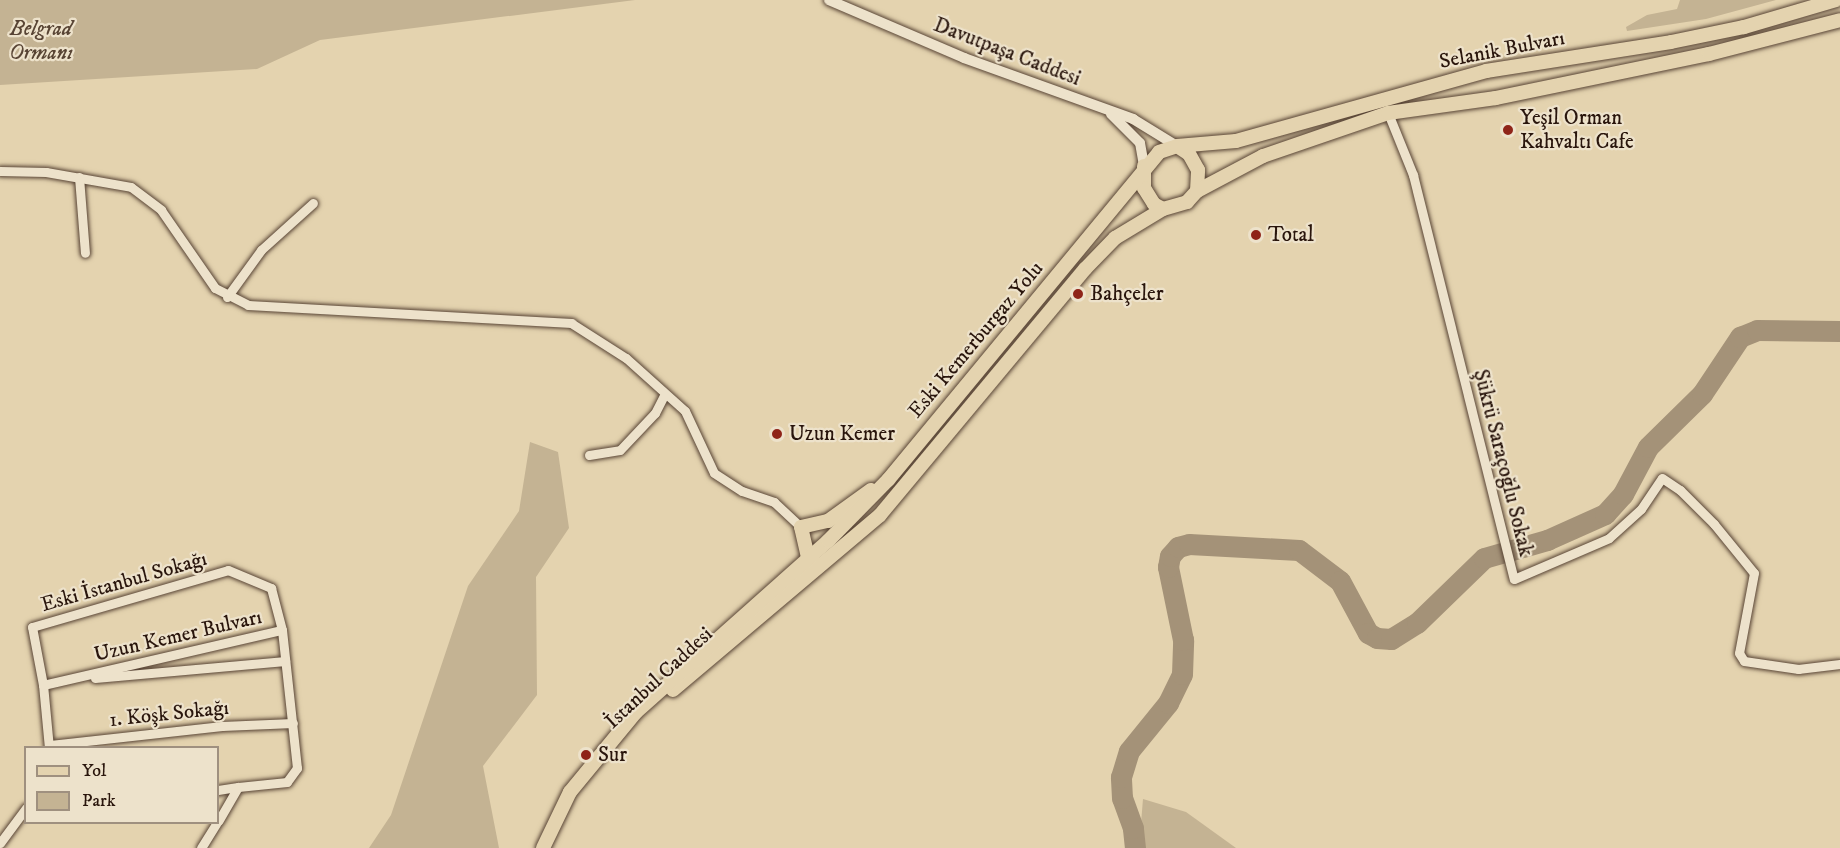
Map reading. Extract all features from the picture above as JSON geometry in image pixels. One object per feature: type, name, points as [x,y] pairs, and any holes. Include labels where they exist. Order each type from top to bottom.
[{"type":"main road","name":"Selanik Bulvarı","points":[[1177,146],[1236,141],[1486,71],[1671,42],[1744,27],[1836,0]]},
{"type":"main road","name":"Selanik Bulvarı","points":[[1197,191],[1263,156],[1388,113],[1496,98],[1709,54],[1840,20]]},
{"type":"main road","points":[[1177,146],[1194,161],[1200,179],[1197,191],[1187,202],[1163,209],[1148,197],[1142,178],[1143,166],[1159,152],[1177,146]]},
{"type":"main road","name":"Eski Kemerburgaz Yolu","points":[[808,558],[888,480],[1143,166]]},
{"type":"main road","name":"Eski Kemerburgaz Yolu","points":[[826,564],[880,515],[1035,325],[1109,244],[1163,209]]},
{"type":"main road","points":[[801,527],[828,521],[848,504],[888,480]]},
{"type":"main road","points":[[801,527],[822,546],[826,564]]},
{"type":"main road","points":[[801,527],[808,558],[826,564]]},
{"type":"main road","name":"İstanbul Caddesi","points":[[543,848],[570,792],[636,712],[808,558]]},
{"type":"main road","name":"İstanbul Caddesi","points":[[551,848],[576,799],[633,727],[739,633],[826,564]]},
{"type":"street","name":"Davutpaşa Caddesi","points":[[829,0],[964,58],[1133,119],[1177,146]]},
{"type":"street","points":[[1106,111],[1140,143],[1143,166]]},
{"type":"street","name":"Şükrü Saraçoğlu Sokak","points":[[1388,113],[1413,175],[1515,579],[1609,538],[1641,509],[1662,478],[1714,524],[1754,573],[1739,653],[1744,661],[1798,669],[1840,664]]},
{"type":"street","points":[[0,171],[79,177],[131,187],[167,218],[215,288],[227,297],[248,306],[571,323],[626,358],[664,395],[685,411],[714,473],[742,491],[774,502],[801,527]]},
{"type":"street","points":[[79,177],[85,253]]},
{"type":"street","points":[[227,297],[261,250],[313,203]]},
{"type":"street","points":[[589,455],[620,450],[655,413],[664,395]]},
{"type":"street","name":"Eski İstanbul Sokağı","points":[[49,746],[43,685],[32,627],[228,570],[271,588],[282,630],[297,768],[287,782],[219,789]]},
{"type":"street","name":"Uzun Kemer Bulvarı","points":[[43,685],[83,678],[282,630]]},
{"type":"street","name":"Uzun Kemer Bulvarı","points":[[83,678],[128,678],[285,661]]},
{"type":"street","name":"1. Köşk Sokağı","points":[[49,746],[222,726],[293,723]]},
{"type":"street","points":[[219,819],[238,787]]},
{"type":"street","points":[[0,843],[24,811]]},
{"type":"street","points":[[201,848],[216,824]]},
{"type":"green space","name":"Belgrad Ormanı","points":[[0,0],[635,0],[320,40],[257,69],[0,85]]},
{"type":"green space","points":[[1680,0],[1776,0],[1706,19],[1627,31],[1626,27],[1647,15],[1677,9]]},
{"type":"green space","points":[[530,442],[558,452],[569,528],[536,577],[537,695],[483,766],[499,848],[369,848],[391,815],[468,586],[519,511]]},
{"type":"green space","points":[[1143,799],[1186,812],[1236,848],[1139,848]]},
{"type":"waterway","points":[[1135,848],[1133,828],[1122,798],[1121,777],[1129,751],[1168,703],[1182,674],[1183,640],[1168,567],[1170,556],[1178,547],[1189,544],[1299,550],[1340,581],[1368,633],[1377,638],[1391,639],[1417,623],[1484,558],[1547,540],[1605,514],[1623,494],[1648,447],[1702,394],[1740,337],[1757,330],[1840,331]]},
{"type":"place","name":"Yeşil Orman Kahvaltı Cafe","points":[[1508,130]]},
{"type":"place","name":"Total","points":[[1256,235]]},
{"type":"place","name":"Bahçeler","points":[[1078,294]]},
{"type":"place","name":"Uzun Kemer","points":[[777,434]]},
{"type":"place","name":"Sur","points":[[586,755]]}]
